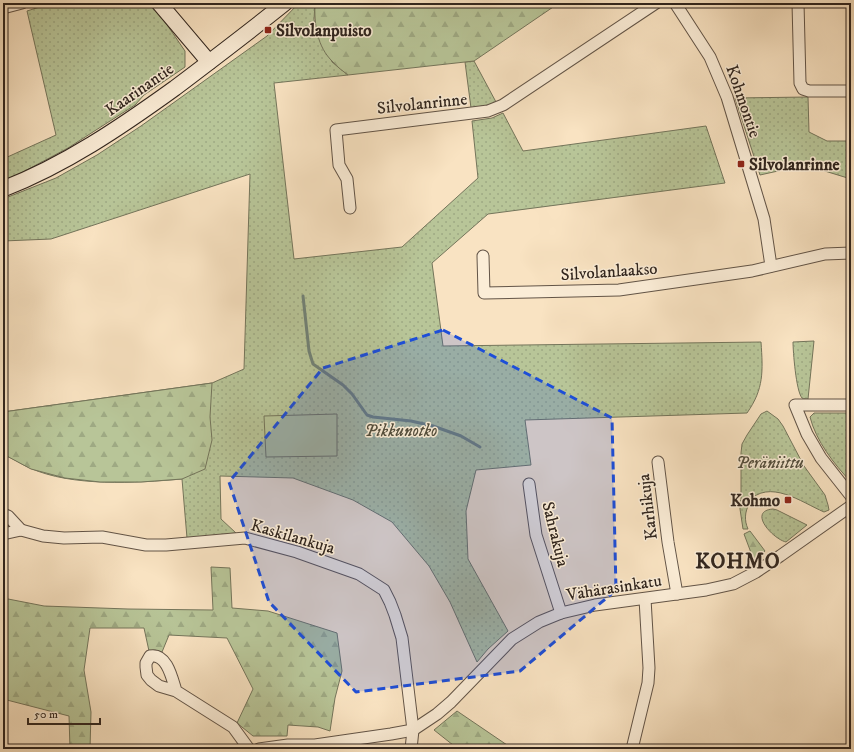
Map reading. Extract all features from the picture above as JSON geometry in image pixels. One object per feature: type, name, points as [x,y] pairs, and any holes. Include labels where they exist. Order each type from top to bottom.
[{"type":"main road","points":[[158,3],[209,62]]},
{"type":"main road","name":"Kaarinantie","points":[[3,189],[78,154],[140,113],[244,36],[285,3]]},
{"type":"street","points":[[3,8],[22,3]]},
{"type":"street","name":"Silvolanrinne","points":[[350,208],[347,179],[339,166],[336,130],[488,111],[503,105],[656,3]]},
{"type":"street","name":"Kohmontie","points":[[675,3],[710,56],[727,97],[764,219],[771,266]]},
{"type":"street","points":[[798,3],[800,84],[803,89],[809,91],[851,91]]},
{"type":"street","points":[[771,266],[825,254],[851,253]]},
{"type":"street","name":"Silvolanlaakso","points":[[483,256],[484,293],[619,290],[752,271],[771,266]]},
{"type":"street","points":[[851,405],[796,405],[810,439],[820,458],[851,496]]},
{"type":"street","name":"Karhikuja","points":[[658,462],[668,542],[677,594]]},
{"type":"street","name":"Sahrakuja","points":[[529,484],[536,535],[561,613]]},
{"type":"street","name":"Vähärasinkatu","points":[[258,749],[288,745],[315,745],[413,730],[437,714],[451,702],[512,639],[539,622],[561,613],[595,605],[723,587],[743,579],[780,556],[851,506]]},
{"type":"street","points":[[3,514],[8,516],[21,530]]},
{"type":"street","name":"Kaskilankuja","points":[[3,534],[21,530],[43,536],[64,538],[102,537],[145,545],[166,545],[245,538],[298,552],[359,574],[384,590],[395,615],[402,638],[413,730],[411,749]]},
{"type":"street","points":[[632,749],[648,683],[649,668],[645,599]]},
{"type":"street","points":[[176,691],[233,727],[249,749]]},
{"type":"highlighted area","points":[[443,330],[612,418],[616,590],[520,671],[356,692],[269,602],[229,482],[323,368]]},
{"type":"green space","points":[[52,3],[152,3],[185,51],[185,67],[144,95],[135,105],[68,148],[3,181],[3,159],[56,135],[27,11]]},
{"type":"green space","points":[[299,3],[315,3],[314,20],[332,62],[348,75],[274,83],[294,259],[402,247],[478,178],[472,121],[492,118],[503,113],[523,151],[706,126],[725,183],[488,214],[432,263],[443,346],[761,342],[761,379],[757,396],[747,413],[525,420],[531,465],[476,470],[466,511],[468,559],[508,631],[488,649],[477,662],[450,602],[429,566],[392,522],[353,500],[293,478],[220,476],[221,519],[236,533],[187,538],[182,479],[145,482],[84,481],[47,474],[30,468],[3,454],[3,412],[212,383],[244,369],[250,174],[51,239],[3,241],[3,199],[56,178],[97,155],[141,126],[267,36]]},
{"type":"green space","points":[[315,3],[559,3],[474,61],[348,75],[336,66],[323,49],[316,27]]},
{"type":"green space","points":[[474,61],[496,102],[471,108],[465,62]]},
{"type":"green space","points":[[808,97],[809,132],[827,141],[851,141],[851,179],[805,165],[760,175],[735,98]]},
{"type":"green space","points":[[814,341],[808,399],[804,399],[802,398],[798,388],[793,342]]},
{"type":"green space","points":[[212,383],[210,417],[212,440],[205,469],[182,479],[141,482],[100,482],[65,478],[31,469],[3,454],[3,412]]},
{"type":"green space","name":"Peräniittu","points":[[767,411],[778,419],[783,426],[804,466],[825,495],[829,510],[824,512],[785,494],[766,492],[756,495],[748,502],[746,522],[748,529],[743,529],[740,509],[742,444],[761,414]]},
{"type":"green space","points":[[814,413],[851,413],[851,482],[838,468],[821,443],[810,417]]},
{"type":"green space","points":[[337,414],[337,456],[266,457],[264,416]]},
{"type":"green space","points":[[773,509],[807,525],[786,542],[781,540],[769,531],[762,520],[762,515],[766,511]]},
{"type":"green space","points":[[750,531],[765,551],[757,560],[753,558],[744,534]]},
{"type":"green space","points":[[211,567],[230,568],[232,608],[268,611],[337,633],[342,671],[335,698],[330,731],[318,727],[288,725],[287,736],[253,736],[237,723],[253,689],[227,638],[169,635],[162,652],[155,650],[149,651],[144,628],[90,628],[84,670],[91,712],[90,749],[70,749],[69,716],[3,699],[3,598],[44,606],[213,610]]},
{"type":"green space","points":[[457,711],[510,747],[528,749],[458,749],[434,730]]},
{"type":"waterway","name":"Pikkunotko","points":[[303,296],[309,351],[313,364],[343,385],[352,394],[367,415],[411,421],[433,426],[461,436],[480,447]]},
{"type":"place","name":"Silvolanpuisto","points":[[268,30]]},
{"type":"place","name":"Silvolanrinne","points":[[741,164]]},
{"type":"place","name":"Kohmo","points":[[788,500]]},
{"type":"district","name":"KOHMO","points":[[738,561]]}]
